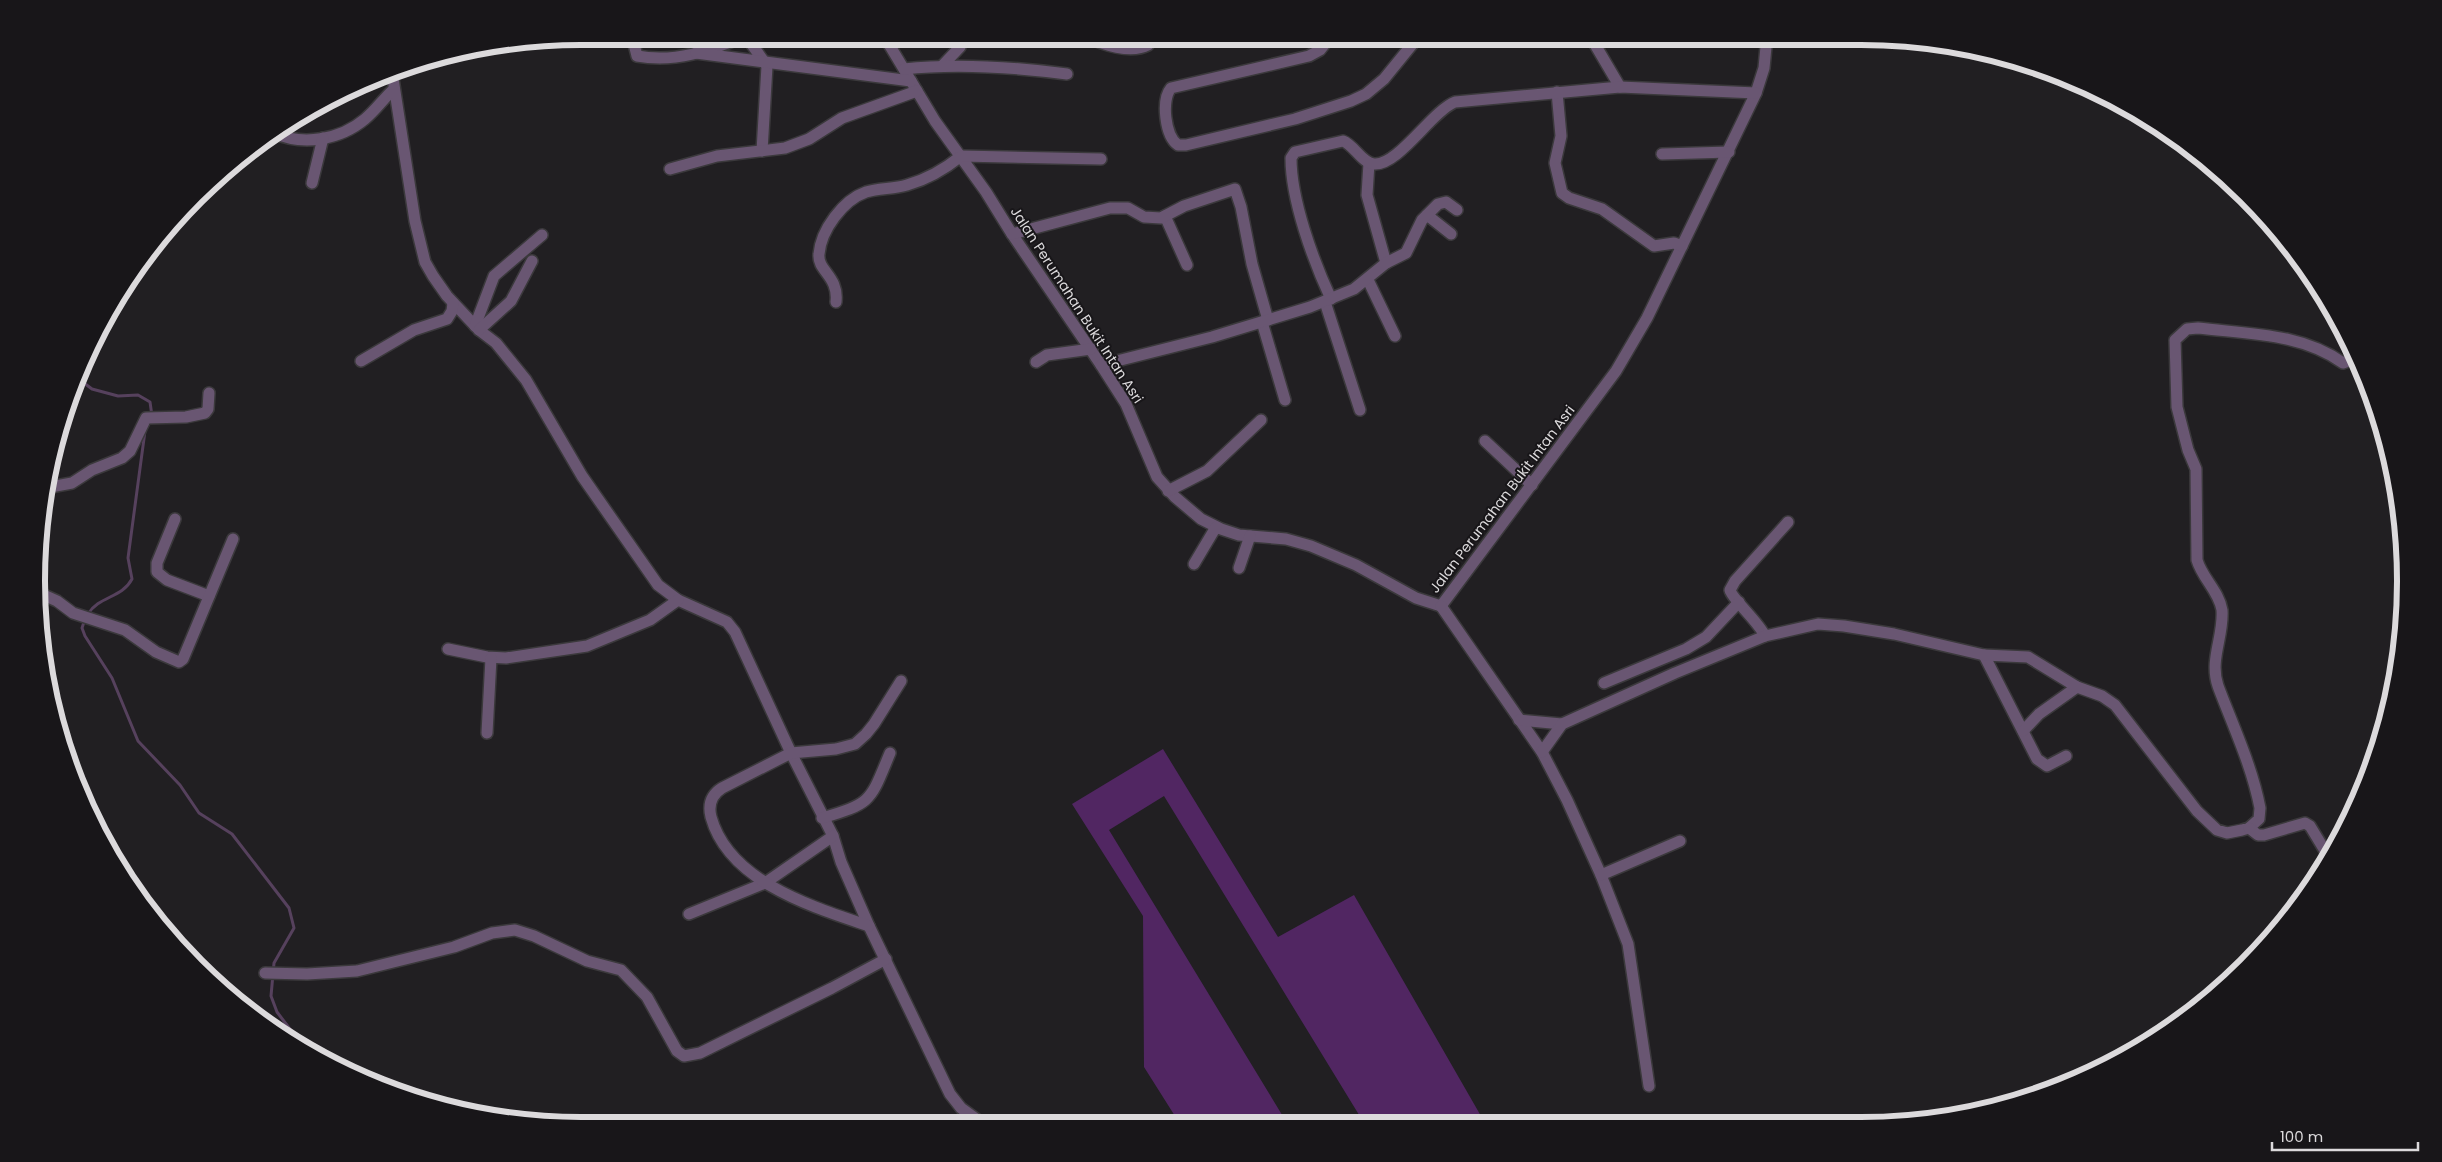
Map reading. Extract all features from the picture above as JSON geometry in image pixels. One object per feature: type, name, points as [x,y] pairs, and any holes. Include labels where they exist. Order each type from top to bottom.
[{"type":"street","points":[[634,45],[637,56],[672,58],[710,50],[722,45]]},
{"type":"street","points":[[752,45],[764,60],[768,69],[762,151]]},
{"type":"street","name":"Jalan Perumahan Bukit Intan Asri","points":[[889,45],[914,86],[1012,234],[1102,365],[1130,412],[1157,477],[1168,491],[1191,512],[1216,527],[1238,535],[1286,539],[1311,546],[1356,565],[1422,602],[1441,606],[1479,552],[1532,485],[1616,371],[1647,318],[1714,176],[1728,152],[1756,93],[1764,68],[1766,45]]},
{"type":"street","points":[[944,65],[960,45]]},
{"type":"street","points":[[1111,45],[1136,48],[1148,45]]},
{"type":"street","points":[[1324,45],[1320,50],[1309,56],[1171,88],[1167,97],[1166,120],[1170,137],[1178,145],[1186,145],[1294,119],[1351,101],[1366,94],[1384,79],[1412,45]]},
{"type":"street","points":[[1595,45],[1620,87]]},
{"type":"street","points":[[696,53],[764,60],[914,86]]},
{"type":"street","points":[[904,69],[944,65],[1015,68],[1068,74]]},
{"type":"street","points":[[393,79],[415,221],[426,262],[453,303],[477,328],[496,343],[526,380],[582,476],[658,585],[678,600],[727,622],[735,632],[791,754],[822,818],[833,836],[869,926],[950,1094],[960,1108],[973,1117]]},
{"type":"street","points":[[670,169],[716,156],[762,151],[795,144],[842,118],[914,86]]},
{"type":"street","points":[[1360,410],[1294,188],[1290,158],[1295,152],[1340,141],[1349,144],[1369,163],[1379,164],[1423,131],[1439,111],[1455,102],[1620,87],[1756,93]]},
{"type":"street","points":[[282,136],[292,140],[323,138],[344,132],[358,124],[394,89]]},
{"type":"street","points":[[1557,92],[1561,136],[1555,163],[1562,193],[1569,198],[1602,209],[1654,246],[1674,243],[1682,246]]},
{"type":"street","points":[[312,184],[323,138]]},
{"type":"street","points":[[1662,154],[1728,152]]},
{"type":"street","points":[[836,302],[835,284],[822,267],[819,256],[827,229],[839,213],[856,196],[872,190],[900,186],[920,180],[948,167],[961,156],[1101,160]]},
{"type":"street","points":[[1369,163],[1368,195],[1386,263]]},
{"type":"street","points":[[1012,234],[1110,208],[1128,208],[1151,218],[1164,216],[1184,206],[1235,189],[1243,215],[1252,264],[1285,400]]},
{"type":"street","points":[[1102,365],[1265,321],[1328,301],[1368,280],[1386,263],[1408,251],[1419,225],[1443,201],[1457,210]]},
{"type":"street","points":[[1427,215],[1451,234]]},
{"type":"street","points":[[1164,216],[1187,265]]},
{"type":"street","points":[[477,328],[494,276],[542,235]]},
{"type":"street","points":[[477,328],[511,301],[532,261]]},
{"type":"street","points":[[1368,280],[1395,336]]},
{"type":"street","points":[[361,361],[414,330],[447,319],[452,311],[453,303]]},
{"type":"street","points":[[1519,720],[1562,724],[1765,636],[1818,624],[1844,626],[1894,634],[1984,655],[2028,657],[2077,687],[2102,696],[2121,710],[2197,811],[2214,828],[2227,832],[2250,828],[2259,819],[2260,808],[2238,734],[2214,669],[2222,613],[2217,596],[2199,568],[2197,560],[2196,469],[2188,450],[2177,407],[2175,340],[2187,329],[2198,328],[2278,337],[2314,345],[2343,363],[2349,361]]},
{"type":"street","points":[[1036,362],[1047,355],[1091,349]]},
{"type":"street","points":[[54,486],[72,483],[92,470],[122,458],[130,451],[142,422],[153,418],[186,417],[205,413],[208,409],[209,393]]},
{"type":"street","points":[[1168,491],[1207,471],[1261,420]]},
{"type":"street","points":[[1485,441],[1532,485]]},
{"type":"street","points":[[175,519],[157,563],[157,572],[167,580],[209,596]]},
{"type":"street","points":[[1765,636],[1755,619],[1731,594],[1732,584],[1788,522]]},
{"type":"street","points":[[1194,564],[1216,527]]},
{"type":"street","points":[[1239,568],[1250,536]]},
{"type":"street","points":[[45,596],[57,601],[73,613],[125,630],[160,654],[179,662],[183,659],[233,539]]},
{"type":"street","points":[[448,650],[491,658],[506,658],[587,646],[650,620],[678,600]]},
{"type":"street","points":[[1604,683],[1668,658],[1706,637],[1739,602]]},
{"type":"street","points":[[1441,606],[1542,752],[1567,800],[1601,875],[1628,944],[1649,1086]]},
{"type":"street","points":[[1984,655],[2034,756],[2042,764],[2052,765],[2066,756]]},
{"type":"street","points":[[487,733],[491,658]]},
{"type":"street","points":[[1668,658],[1676,673]]},
{"type":"street","points":[[869,926],[812,907],[765,883],[744,867],[724,844],[711,815],[711,798],[717,790],[791,754],[847,747],[860,740],[874,724],[901,681]]},
{"type":"street","points":[[2023,731],[2039,714],[2077,687]]},
{"type":"street","points":[[1542,752],[1562,724]]},
{"type":"street","points":[[822,818],[854,809],[866,801],[876,788],[890,753]]},
{"type":"street","points":[[2250,828],[2258,835],[2264,835],[2306,823],[2310,826],[2324,850]]},
{"type":"street","points":[[689,914],[765,883],[833,836]]},
{"type":"street","points":[[1601,875],[1680,841]]},
{"type":"street","points":[[265,973],[307,974],[357,971],[454,947],[492,933],[515,930],[534,936],[586,961],[621,970],[648,997],[680,1055],[688,1056],[700,1053],[729,1040],[886,959]]},
{"type":"shaded area","points":[[1163,749],[1278,937],[1354,895],[1482,1117],[1360,1117],[1164,796],[1109,830],[1283,1117],[1176,1117],[1144,1067],[1143,916],[1072,804]]},
{"type":"waterway","points":[[123,302],[131,289]]},
{"type":"waterway","points":[[84,382],[92,389],[118,396],[138,395],[150,402],[152,416]]},
{"type":"waterway","points":[[88,614],[98,604],[117,594],[132,579],[128,558],[145,431]]},
{"type":"waterway","points":[[85,619],[82,628],[85,636],[112,678],[138,741],[180,785],[199,813],[232,834],[289,908],[294,928],[274,963],[271,996],[277,1012],[293,1033]]}]
